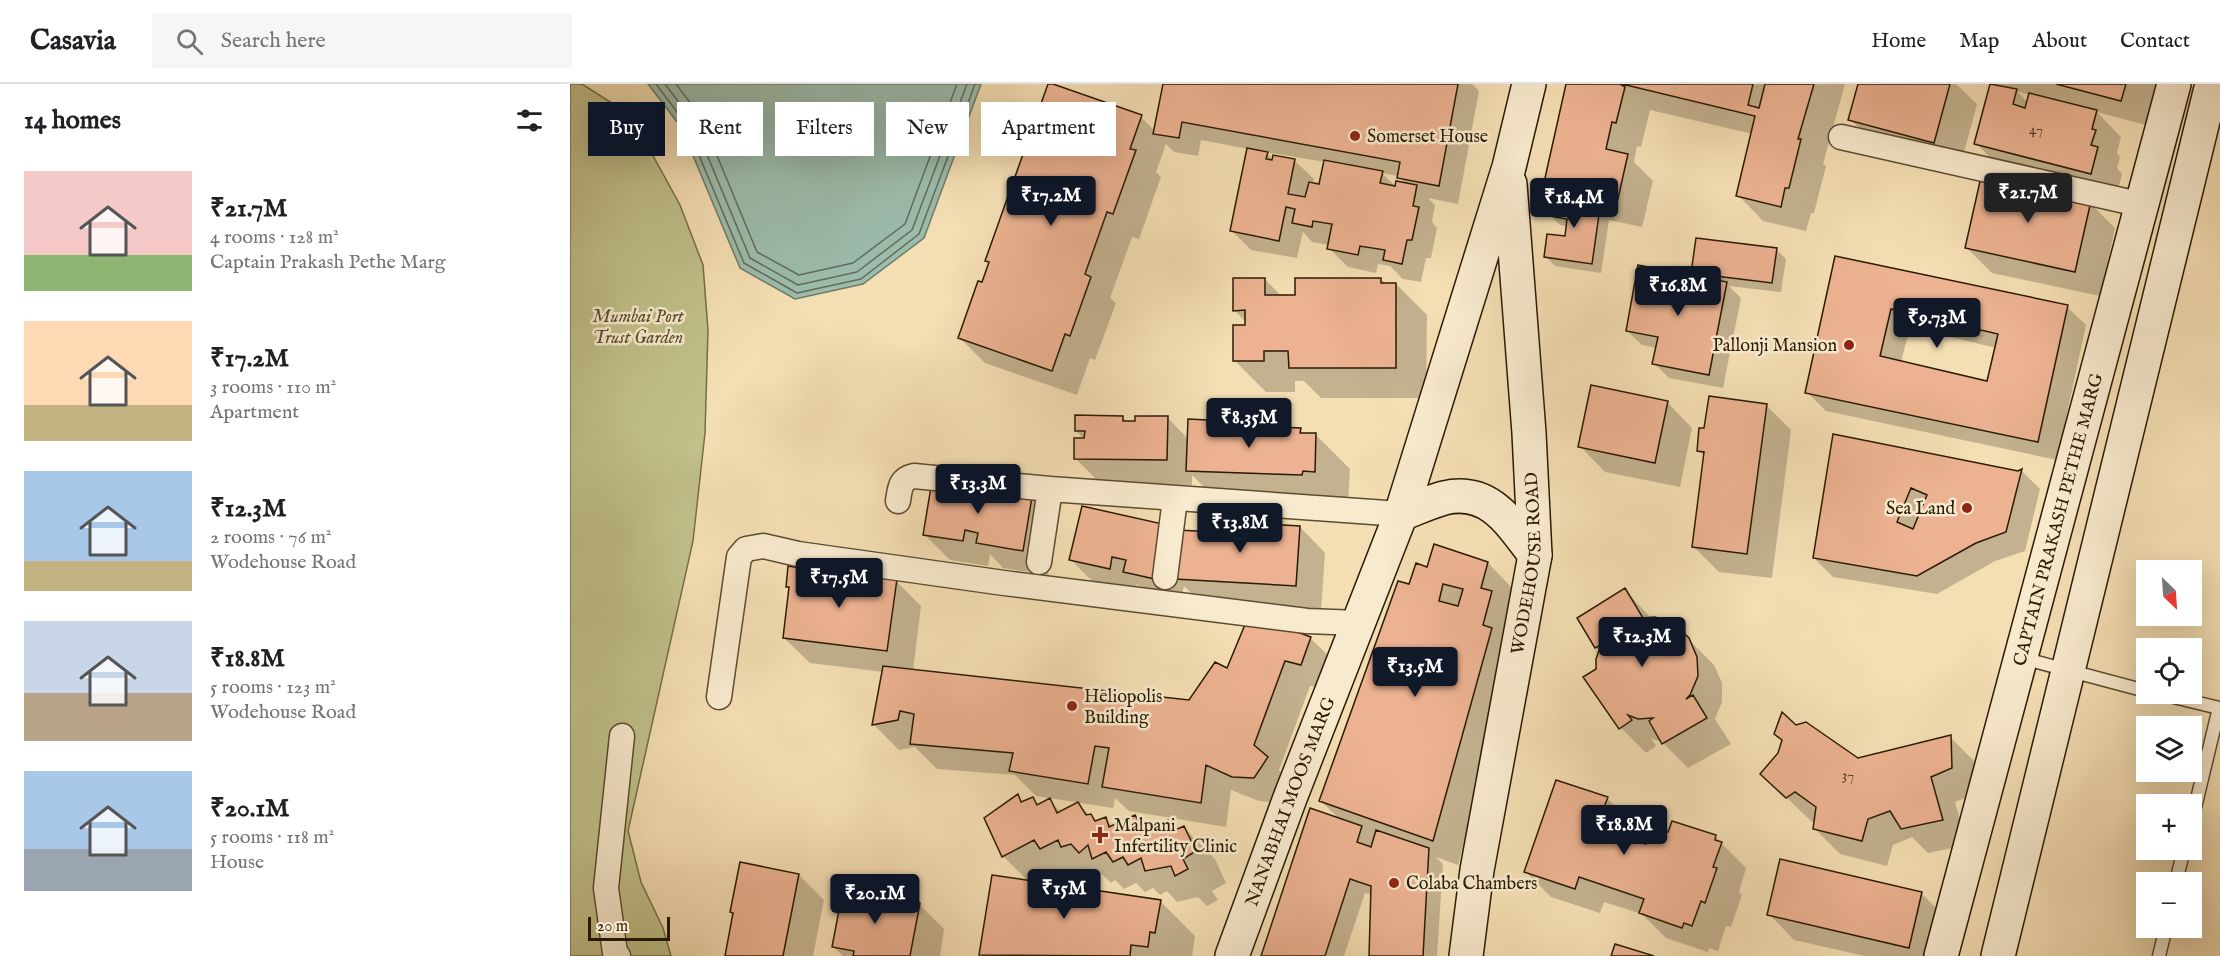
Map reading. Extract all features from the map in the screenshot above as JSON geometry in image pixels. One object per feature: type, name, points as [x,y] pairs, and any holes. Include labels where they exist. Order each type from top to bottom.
[{"type":"main road","points":[[1509,167],[1529,84]]},
{"type":"main road","name":"CAPTAIN PRAKASH PETHE MARG","points":[[1941,956],[2174,84]]},
{"type":"main road","points":[[1998,956],[2212,84]]},
{"type":"main road","name":"NANABHAI MOOS MARG","points":[[1232,956],[1401,514],[1509,167]]},
{"type":"main road","name":"WODEHOUSE ROAD","points":[[1466,956],[1478,870],[1535,555],[1529,433],[1509,167]]},
{"type":"main road","points":[[1401,514],[1445,498],[1465,496],[1483,499],[1498,510],[1535,555]]},
{"type":"main road","points":[[1966,863],[2026,843]]},
{"type":"street","points":[[1841,137],[2143,206]]},
{"type":"street","points":[[898,501],[901,483],[906,478],[914,476],[1174,499],[1401,514]]},
{"type":"street","points":[[1039,562],[1050,489]]},
{"type":"street","points":[[1165,577],[1174,499]]},
{"type":"street","points":[[719,697],[739,557],[746,549],[754,547],[763,546],[798,554],[1004,583],[1308,621],[1359,623]]},
{"type":"street","points":[[618,956],[615,952],[606,888],[622,736]]},
{"type":"lane","points":[[2021,658],[2136,688]]},
{"type":"lane","points":[[2198,794],[2219,708],[2202,704]]},
{"type":"lane","points":[[2159,956],[2163,938]]},
{"type":"green space","name":"Mumbai Port Trust Garden","points":[[570,84],[582,84],[610,102],[588,102],[588,156],[653,156],[680,205],[703,265],[708,330],[705,433],[693,541],[628,831],[641,882],[663,928],[671,956],[570,956]]},
{"type":"water","points":[[648,84],[981,84],[969,116],[969,102],[886,102],[886,156],[954,156],[924,238],[863,284],[795,299],[740,268],[693,156],[763,156],[763,102],[677,102],[677,122],[665,106],[665,102],[662,102]]},
{"type":"building","points":[[1048,84],[1053,84],[1105,102],[1042,102]]},
{"type":"building","name":"Somerset House","points":[[1163,84],[1458,84],[1439,186],[1397,178],[1400,162],[1182,122],[1179,138],[1153,134]]},
{"type":"building","points":[[1566,84],[1620,84],[1625,87],[1616,123],[1612,122],[1606,149],[1628,154],[1617,203],[1543,187]]},
{"type":"building","points":[[1622,84],[1753,84],[1748,105],[1759,108],[1765,84],[1814,84],[1798,139],[1801,139],[1789,188],[1785,188],[1781,207],[1736,196],[1755,116]]},
{"type":"building","points":[[1858,84],[1950,84],[1934,143],[1848,120]]},
{"type":"building","points":[[1990,84],[2017,89],[2013,104],[2025,108],[2029,93],[2097,110],[2092,129],[2096,130],[2091,145],[2098,147],[2091,174],[1974,144]]},
{"type":"building","points":[[2056,84],[2126,84],[2121,101]]},
{"type":"building","points":[[1116,106],[1142,115],[1130,149],[1136,150],[1113,214],[1107,212],[1085,274],[1091,277],[1070,336],[1065,334],[1052,371],[958,338],[978,281],[982,282],[989,262],[985,261],[1022,156],[1116,156]]},
{"type":"building","points":[[1247,148],[1268,152],[1266,159],[1272,160],[1273,155],[1295,159],[1288,194],[1305,197],[1309,182],[1319,184],[1324,160],[1383,171],[1380,183],[1395,186],[1396,181],[1417,185],[1413,206],[1419,207],[1412,240],[1407,240],[1402,264],[1383,260],[1385,250],[1360,246],[1358,255],[1327,249],[1332,224],[1313,221],[1312,227],[1292,223],[1295,209],[1286,207],[1279,241],[1230,231]]},
{"type":"building","points":[[1981,177],[2091,201],[2075,272],[1965,248]]},
{"type":"building","points":[[1552,194],[1601,201],[1592,264],[1544,257],[1547,234],[1565,236],[1567,219],[1549,216]]},
{"type":"building","points":[[1696,238],[1777,248],[1772,283],[1691,273]]},
{"type":"building","name":"Pallonji Mansion","points":[[1835,256],[2068,305],[2038,442],[1805,393]],"holes":[[[1891,309],[1998,334],[1987,381],[1880,356]]]},
{"type":"building","points":[[1638,265],[1727,282],[1709,375],[1652,364],[1658,337],[1626,331]]},
{"type":"building","points":[[1233,278],[1265,278],[1265,295],[1295,295],[1295,278],[1381,278],[1381,283],[1396,283],[1396,368],[1289,368],[1288,351],[1264,351],[1264,361],[1233,361],[1233,325],[1245,325],[1245,310],[1233,311]]},
{"type":"building","points":[[1591,385],[1668,401],[1655,463],[1578,447]]},
{"type":"building","points":[[1709,396],[1767,404],[1747,554],[1692,547],[1704,452],[1697,451],[1699,428],[1704,428]]},
{"type":"building","points":[[1075,415],[1123,416],[1123,421],[1135,421],[1135,416],[1168,416],[1167,460],[1074,459],[1074,438],[1084,438],[1085,431],[1075,431]]},
{"type":"building","points":[[1188,419],[1207,420],[1207,426],[1220,427],[1220,421],[1276,423],[1276,427],[1301,428],[1300,433],[1316,433],[1315,472],[1303,471],[1302,475],[1186,471]]},
{"type":"building","name":"Sea Land","points":[[1833,434],[2018,471],[2022,469],[2006,532],[1976,543],[1917,576],[1813,558]],"holes":[[[1911,488],[1927,495],[1913,529],[1897,522]]]},
{"type":"building","points":[[932,481],[1032,497],[1023,551],[976,543],[978,533],[965,530],[963,541],[923,535]]},
{"type":"building","points":[[1082,506],[1167,525],[1155,579],[1123,572],[1126,560],[1112,557],[1110,569],[1069,560]]},
{"type":"building","points":[[1215,521],[1300,526],[1296,586],[1175,579],[1178,530],[1214,532]]},
{"type":"building","points":[[1434,544],[1488,562],[1481,588],[1492,591],[1483,625],[1492,628],[1433,841],[1319,801],[1398,581],[1409,584],[1416,563],[1427,567]],"holes":[[[1443,584],[1463,589],[1458,606],[1439,601]]]},
{"type":"building","points":[[788,566],[818,571],[819,569],[844,575],[844,572],[868,575],[868,580],[879,581],[879,577],[897,579],[887,651],[783,638],[789,587],[786,587]]},
{"type":"building","points":[[1625,588],[1643,618],[1655,617],[1674,624],[1689,638],[1697,657],[1698,676],[1686,699],[1693,695],[1707,718],[1662,744],[1649,721],[1653,718],[1638,719],[1628,715],[1632,720],[1619,729],[1583,677],[1596,669],[1596,659],[1601,645],[1595,648],[1577,618]]},
{"type":"building","name":"Heliopolis Building","points":[[1249,615],[1311,637],[1301,665],[1285,661],[1254,745],[1268,757],[1254,778],[1232,777],[1206,765],[1201,803],[1102,787],[1109,748],[1095,746],[1088,784],[1009,771],[1013,753],[910,744],[914,714],[900,711],[898,720],[872,725],[883,666],[1189,700],[1215,662],[1227,668]]},
{"type":"building","points":[[1782,712],[1796,725],[1806,722],[1858,758],[1951,735],[1952,768],[1931,777],[1943,820],[1901,829],[1890,811],[1868,819],[1862,841],[1813,829],[1816,807],[1795,792],[1786,798],[1760,774],[1778,753],[1782,740],[1774,734]]},
{"type":"building","points":[[1556,780],[1608,797],[1603,810],[1620,815],[1618,822],[1637,828],[1633,840],[1646,844],[1652,826],[1668,832],[1672,821],[1716,835],[1715,840],[1722,842],[1713,867],[1717,868],[1705,903],[1701,901],[1692,926],[1684,923],[1682,928],[1639,913],[1644,899],[1579,877],[1575,889],[1524,872]]},
{"type":"building","points":[[1018,794],[1021,802],[1033,797],[1037,805],[1050,798],[1057,813],[1078,802],[1086,815],[1091,814],[1095,821],[1106,817],[1109,827],[1135,815],[1141,826],[1148,823],[1151,829],[1168,820],[1173,831],[1184,826],[1196,851],[1183,859],[1188,869],[1175,876],[1171,866],[1145,871],[1141,858],[1128,865],[1123,857],[1113,862],[1106,852],[1092,859],[1088,845],[1079,853],[1071,844],[1061,847],[1058,840],[1040,849],[1034,840],[1002,857],[984,818]]},
{"type":"building","name":"Colaba Chambers","points":[[1310,808],[1362,826],[1357,842],[1371,847],[1376,830],[1429,848],[1423,956],[1369,956],[1371,886],[1350,879],[1325,956],[1261,956]]},
{"type":"building","points":[[1780,859],[1922,892],[1909,948],[1767,915]]},
{"type":"building","points":[[740,862],[799,874],[783,956],[725,956],[733,913],[730,912]]},
{"type":"building","points":[[992,875],[1161,900],[1155,933],[1150,932],[1148,947],[1131,945],[1130,956],[979,955]]},
{"type":"building","points":[[843,889],[920,903],[910,956],[853,956],[854,951],[832,947]]},
{"type":"building","points":[[1615,944],[1654,956],[1611,956]]},
{"type":"place","name":"Somerset House","points":[[1355,136]]},
{"type":"place","name":"Pallonji Mansion","points":[[1849,345]]},
{"type":"place","name":"Sea Land","points":[[1967,508]]},
{"type":"place","name":"Heliopolis Building","points":[[1072,706]]},
{"type":"place","name":"Malpani Infertility Clinic","points":[[1100,835]]},
{"type":"place","name":"Colaba Chambers","points":[[1394,883]]}]
